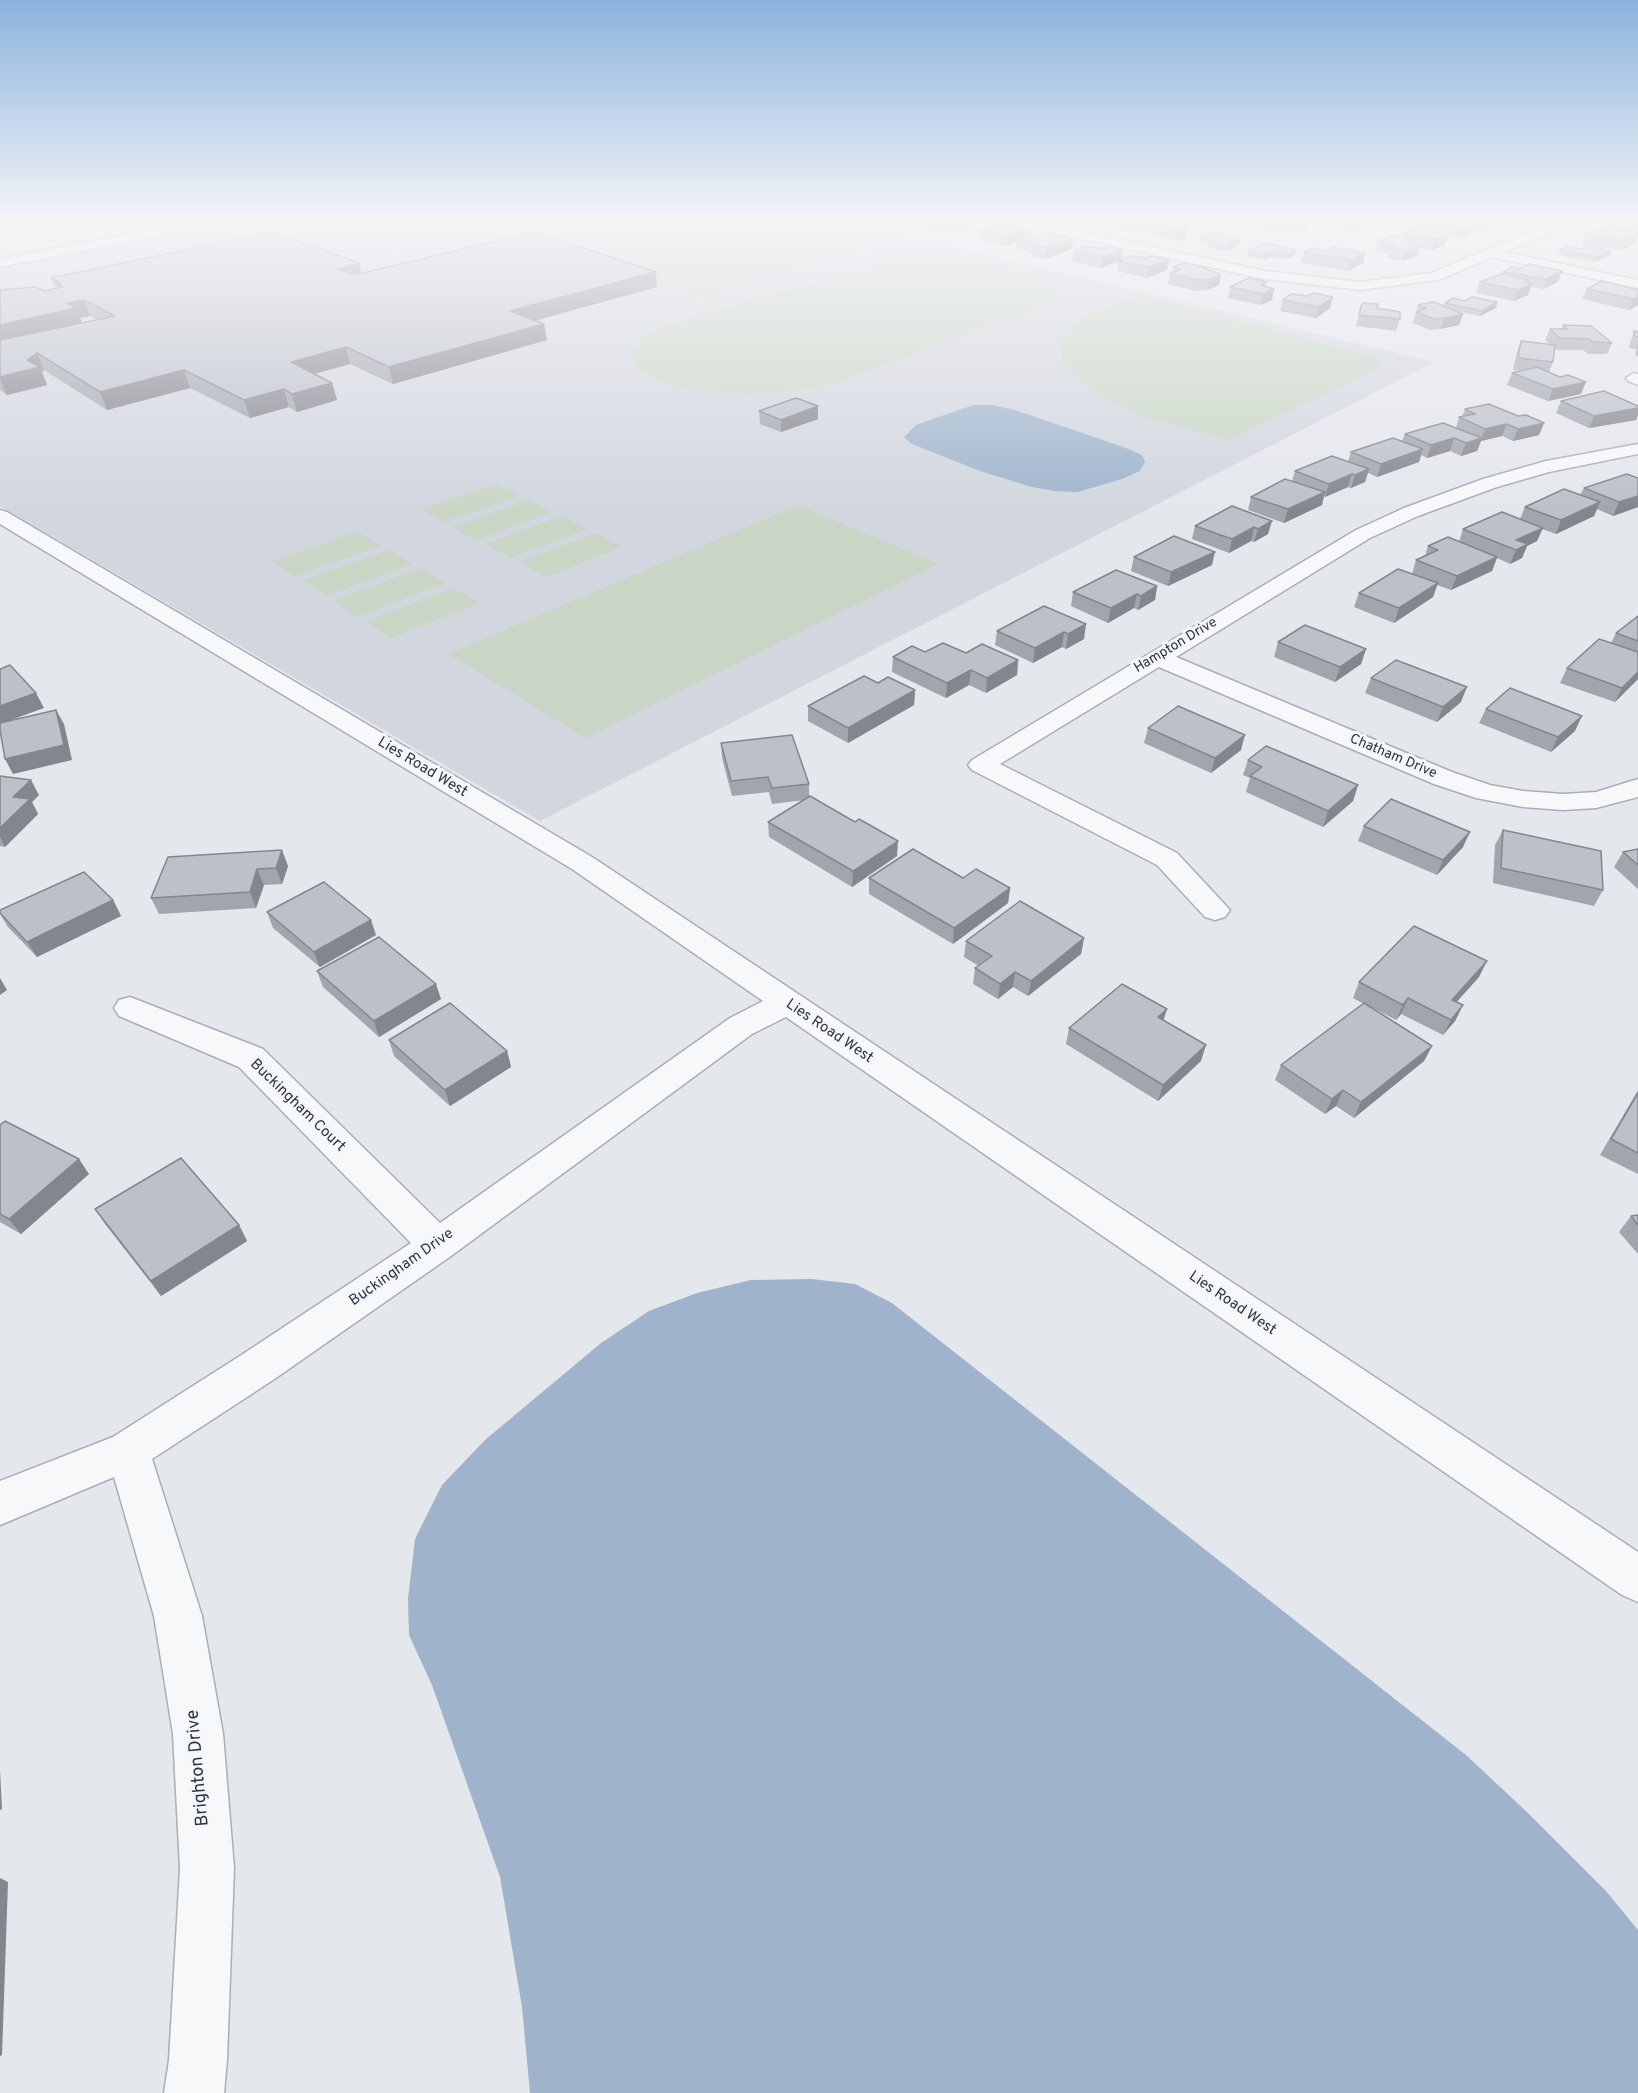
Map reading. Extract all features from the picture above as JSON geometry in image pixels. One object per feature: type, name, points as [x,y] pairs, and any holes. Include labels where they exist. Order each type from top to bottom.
[{"type":"street","name":"Hampton Drive","points":[[1215,910],[1167,859],[981,765],[1331,553],[1411,512],[1458,493],[1524,473],[1638,448]]},
{"type":"street","name":"Lies Road West","points":[[0,516],[582,863],[1638,1579]]},
{"type":"street","name":"Chatham Drive","points":[[1158,657],[1443,778],[1485,792],[1523,799],[1563,802],[1596,800],[1625,793],[1638,787]]},
{"type":"street","name":"Buckingham Drive","points":[[0,1503],[128,1451],[258,1367],[438,1245],[741,1026],[787,1003]]},
{"type":"street","name":"Buckingham Court","points":[[130,1008],[251,1058],[438,1245]]},
{"type":"street","name":"Brighton Drive","points":[[128,1451],[178,1616],[198,1734],[207,1868],[198,2060],[194,2093]]},
{"type":"shaded area","points":[[0,316],[1241,316],[1434,362],[540,821],[0,506]]},
{"type":"green space","points":[[700,316],[1019,316],[830,384],[805,389],[749,394],[692,390],[651,377],[637,367],[632,352],[645,334]]},
{"type":"green space","points":[[1087,316],[1220,316],[1374,357],[1384,365],[1230,440],[1149,418],[1091,389],[1063,363],[1060,346],[1067,330]]},
{"type":"green space","points":[[496,484],[520,496],[444,522],[421,509]]},
{"type":"green space","points":[[528,500],[552,512],[476,540],[452,527]]},
{"type":"green space","points":[[798,505],[938,564],[586,738],[448,654]]},
{"type":"green space","points":[[562,516],[587,529],[510,558],[486,544]]},
{"type":"green space","points":[[358,532],[380,546],[294,576],[272,561]]},
{"type":"green space","points":[[596,533],[622,547],[546,577],[519,562]]},
{"type":"green space","points":[[389,550],[412,564],[326,596],[303,580]]},
{"type":"green space","points":[[420,568],[444,583],[357,617],[333,601]]},
{"type":"green space","points":[[453,588],[479,603],[391,638],[365,622]]},
{"type":"water","points":[[973,405],[992,405],[1015,410],[1126,448],[1142,455],[1145,462],[1140,471],[1122,479],[1077,492],[1055,491],[1032,487],[980,471],[912,444],[904,437],[916,425]]},
{"type":"water","points":[[812,1279],[855,1284],[892,1303],[1466,1755],[1528,1813],[1606,1891],[1638,1930],[1638,2093],[530,2093],[522,2007],[500,1877],[432,1685],[409,1635],[408,1599],[415,1539],[442,1485],[485,1440],[601,1343],[649,1311],[697,1293],[751,1280]]},
{"type":"building","points":[[0,316],[42,316],[0,325]]},
{"type":"building","points":[[115,316],[522,316],[544,324],[389,367],[346,347],[291,362],[332,383],[292,394],[284,389],[244,400],[184,370],[100,392],[37,353],[27,360],[40,367],[0,377],[0,340]]},
{"type":"building","points":[[1366,316],[1400,316],[1400,319]]},
{"type":"building","points":[[1426,316],[1455,316],[1444,318],[1434,319]]},
{"type":"building","points":[[1563,325],[1591,326],[1612,343],[1560,338],[1550,329],[1568,329]]},
{"type":"building","points":[[1521,341],[1555,345],[1553,362],[1518,358]]},
{"type":"building","points":[[1537,367],[1560,377],[1568,375],[1586,382],[1553,389],[1512,373]]},
{"type":"building","points":[[1604,391],[1638,408],[1594,416],[1561,401]]},
{"type":"building","points":[[796,398],[818,406],[781,420],[759,411]]},
{"type":"building","points":[[1489,404],[1518,416],[1526,415],[1544,423],[1518,429],[1507,424],[1485,429],[1459,417],[1475,414],[1465,409]]},
{"type":"building","points":[[1443,423],[1482,438],[1466,443],[1454,438],[1431,445],[1405,434]]},
{"type":"building","points":[[1393,438],[1423,449],[1381,464],[1351,452]]},
{"type":"building","points":[[1332,456],[1369,469],[1329,484],[1295,471]]},
{"type":"building","points":[[1627,474],[1638,478],[1638,496],[1619,502],[1584,488]]},
{"type":"building","points":[[1285,479],[1325,492],[1288,509],[1251,497]]},
{"type":"building","points":[[1564,489],[1600,502],[1561,520],[1525,507]]},
{"type":"building","points":[[1232,506],[1272,521],[1258,529],[1254,527],[1232,539],[1195,526]]},
{"type":"building","points":[[1502,512],[1543,528],[1516,540],[1528,544],[1516,550],[1463,529]]},
{"type":"building","points":[[1174,536],[1215,552],[1171,572],[1134,557]]},
{"type":"building","points":[[1448,537],[1497,557],[1457,576],[1416,560],[1438,550],[1428,546]]},
{"type":"building","points":[[1398,569],[1438,583],[1399,608],[1359,593]]},
{"type":"building","points":[[1116,570],[1157,586],[1141,596],[1137,594],[1111,608],[1073,592]]},
{"type":"building","points":[[1044,606],[1086,624],[1068,634],[1064,632],[1035,648],[997,631]]},
{"type":"building","points":[[1638,616],[1638,641],[1616,633]]},
{"type":"building","points":[[1305,625],[1366,649],[1340,667],[1278,642]]},
{"type":"building","points":[[1599,639],[1638,652],[1638,672],[1622,688],[1567,668]]},
{"type":"building","points":[[943,643],[966,653],[982,644],[1018,660],[987,678],[971,670],[947,683],[893,657],[912,646],[925,652]]},
{"type":"building","points":[[1396,660],[1467,687],[1443,707],[1371,678]]},
{"type":"building","points":[[10,665],[36,693],[0,706],[0,669]]},
{"type":"building","points":[[864,676],[878,683],[888,677],[915,690],[848,728],[808,706]]},
{"type":"building","points":[[1510,688],[1582,716],[1558,737],[1486,709]]},
{"type":"building","points":[[1178,706],[1245,735],[1215,758],[1148,728]]},
{"type":"building","points":[[56,710],[64,745],[5,759],[0,723]]},
{"type":"building","points":[[792,735],[809,784],[772,788],[768,777],[731,781],[721,743]]},
{"type":"building","points":[[1266,746],[1358,785],[1328,811],[1250,776],[1262,767],[1248,760]]},
{"type":"building","points":[[0,776],[31,780],[13,797],[30,799],[0,828]]},
{"type":"building","points":[[810,796],[855,822],[859,819],[898,841],[853,871],[768,822]]},
{"type":"building","points":[[1391,799],[1470,832],[1443,860],[1364,826]]},
{"type":"building","points":[[1503,830],[1601,851],[1603,890],[1501,868]]},
{"type":"building","points":[[913,849],[963,878],[976,869],[1010,888],[954,928],[869,878]]},
{"type":"building","points":[[1638,849],[1638,865],[1623,852]]},
{"type":"building","points":[[282,850],[276,868],[257,869],[250,892],[151,898],[168,857]]},
{"type":"building","points":[[84,872],[113,900],[27,942],[0,913],[0,910]]},
{"type":"building","points":[[324,882],[371,920],[314,952],[267,912]]},
{"type":"building","points":[[1020,901],[1084,938],[1031,981],[1015,972],[1000,984],[975,968],[992,956],[966,941]]},
{"type":"building","points":[[1414,926],[1487,961],[1452,1000],[1463,1005],[1451,1020],[1408,998],[1403,1005],[1359,982]]},
{"type":"building","points":[[379,937],[436,984],[374,1021],[317,971]]},
{"type":"building","points":[[1122,984],[1167,1009],[1158,1017],[1206,1045],[1163,1085],[1069,1028]]},
{"type":"building","points":[[450,1003],[507,1051],[445,1090],[389,1040]]},
{"type":"building","points":[[1364,1003],[1432,1046],[1361,1102],[1343,1090],[1332,1099],[1281,1065]]},
{"type":"building","points":[[1638,1093],[1638,1153],[1611,1139]]},
{"type":"building","points":[[5,1121],[79,1159],[9,1219],[0,1214],[0,1125]]},
{"type":"building","points":[[181,1158],[239,1225],[151,1281],[95,1209]]},
{"type":"building","points":[[1638,1215],[1638,1225],[1631,1216]]}]
